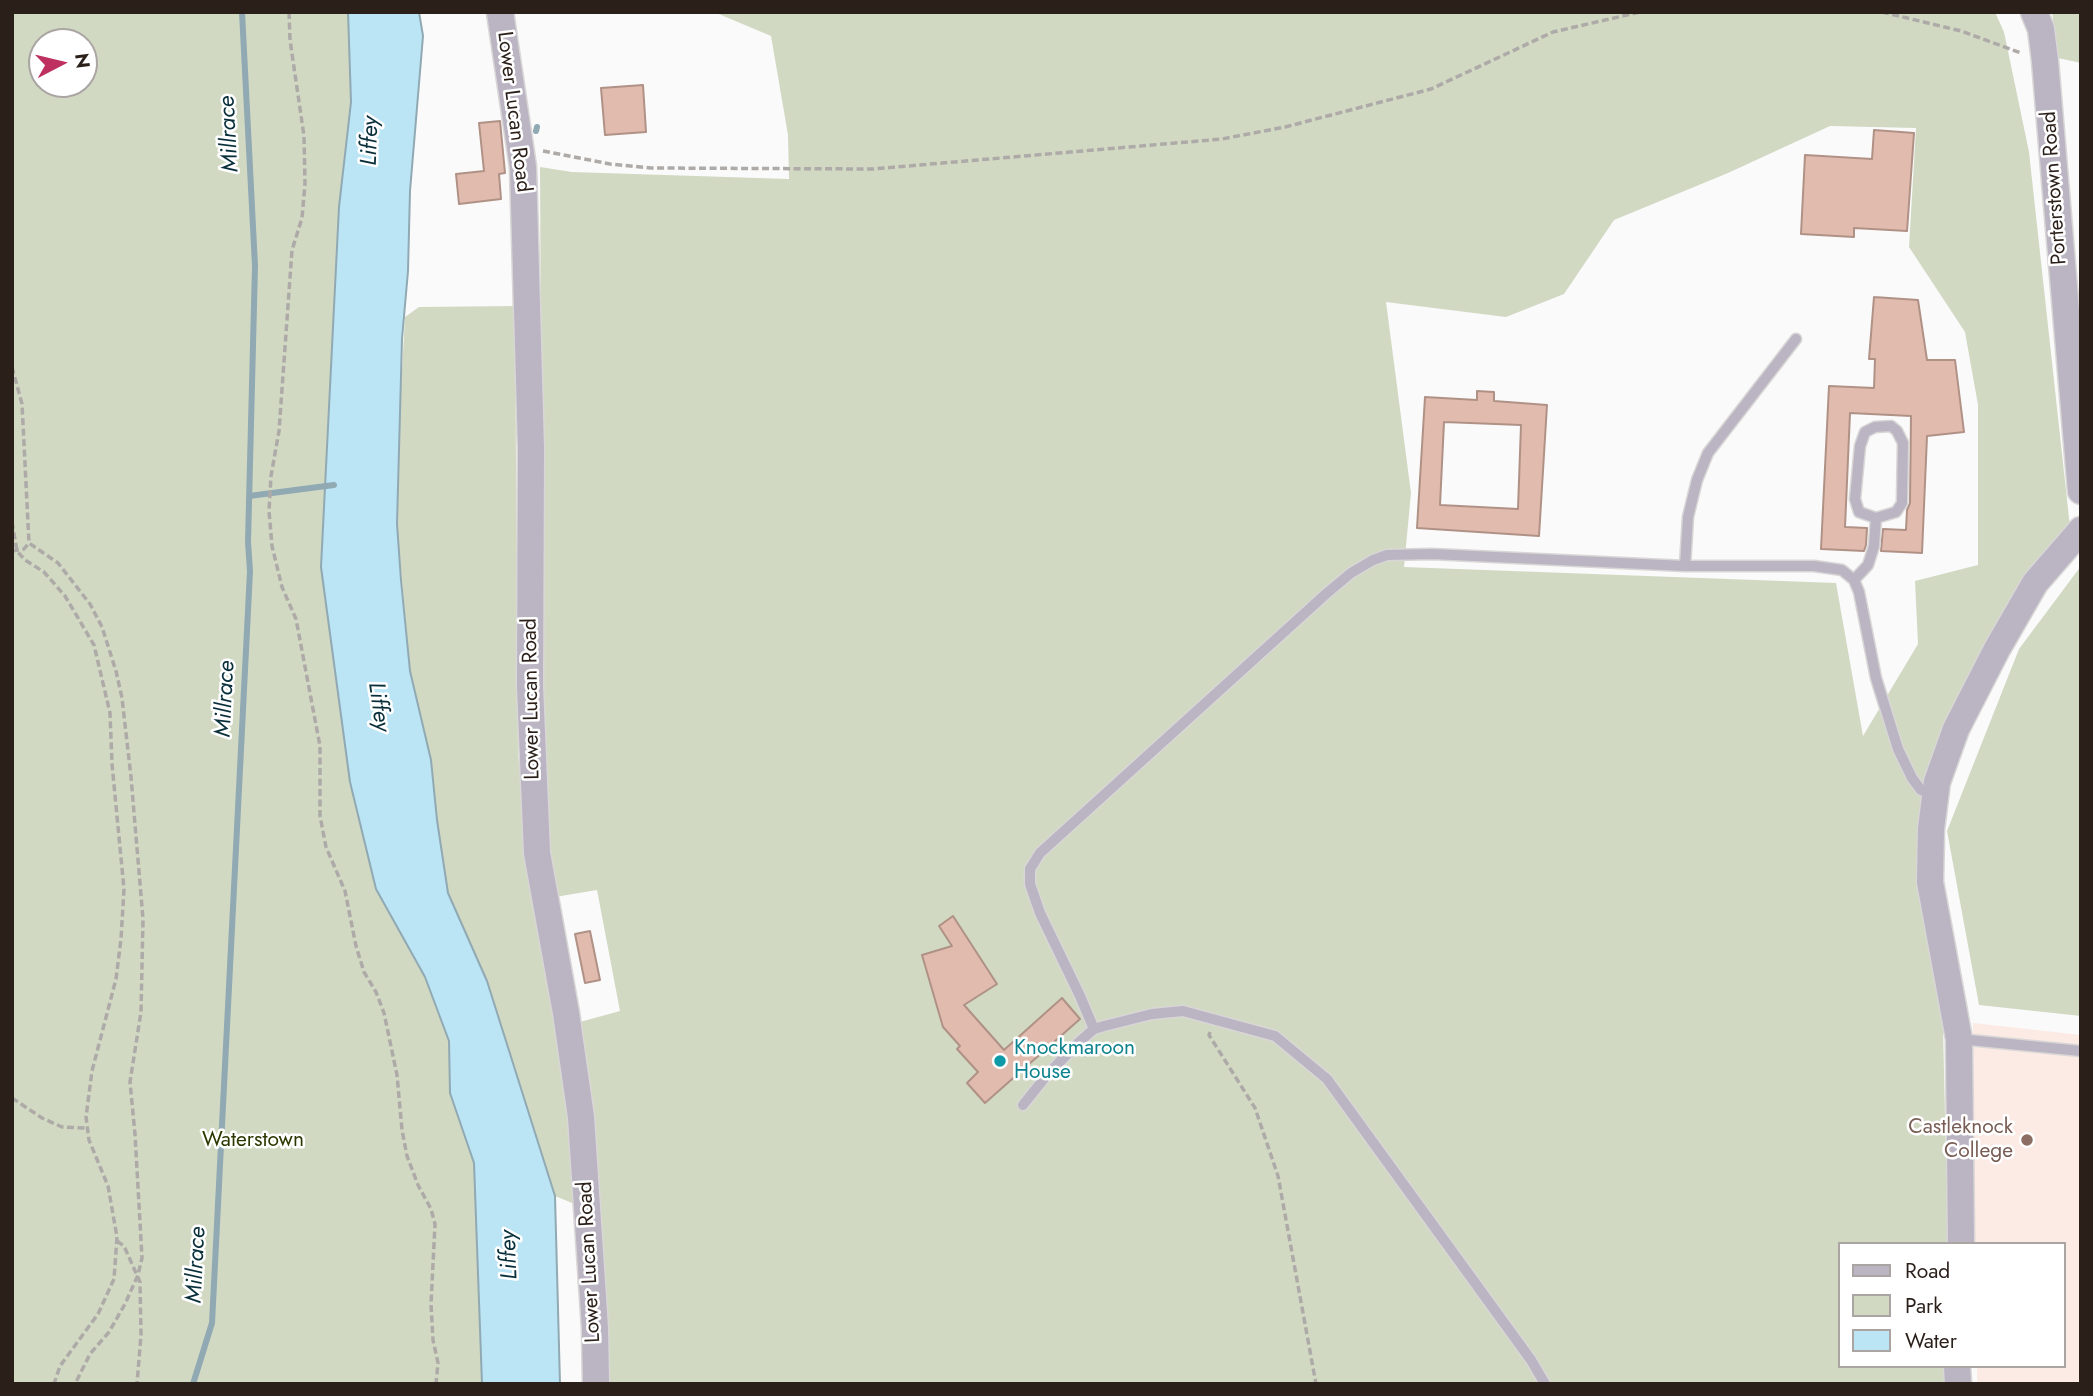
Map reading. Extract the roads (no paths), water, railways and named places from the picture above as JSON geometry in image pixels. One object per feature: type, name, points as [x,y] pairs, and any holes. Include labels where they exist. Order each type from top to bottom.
[{"type":"street","name":"Lower Lucan Road","points":[[500,12],[523,167],[531,449],[530,686],[537,853],[566,1013],[581,1117],[595,1315],[596,1384]]},
{"type":"street","name":"Porterstown Road","points":[[2034,12],[2041,29],[2045,61],[2081,491]]},
{"type":"street","points":[[1961,1242],[1959,1039],[1930,882],[1931,829],[1937,782],[1956,729],[1997,649],[2035,583],[2080,531],[2081,497]]},
{"type":"lane","points":[[1685,566],[1688,517],[1697,480],[1708,453],[1796,339]]},
{"type":"lane","points":[[1891,426],[1903,443],[1902,503],[1896,512],[1876,518],[1859,512],[1855,499],[1860,446],[1865,432],[1875,427],[1891,426]]},
{"type":"lane","points":[[1854,580],[1868,565],[1874,546],[1876,518]]},
{"type":"lane","points":[[1094,1029],[1040,913],[1030,884],[1030,869],[1040,853],[1351,573],[1373,560],[1404,553],[1685,566],[1814,566],[1842,570],[1854,580],[1859,592],[1876,678],[1898,749],[1921,790],[1935,796]]},
{"type":"lane","points":[[1023,1105],[1047,1075],[1094,1029],[1152,1014],[1183,1011],[1275,1036],[1327,1079],[1531,1360],[1545,1384]]},
{"type":"lane","points":[[1959,1039],[2081,1051]]},
{"type":"water","name":"Liffey","points":[[348,12],[419,12],[423,36],[410,191],[408,271],[402,339],[397,524],[410,671],[431,760],[448,893],[487,981],[555,1196],[560,1384],[482,1384],[474,1163],[450,1093],[449,1041],[425,977],[376,889],[350,782],[321,567],[339,207],[351,102]]},
{"type":"waterway","name":"Millrace","points":[[193,1384],[212,1323],[250,571],[248,542],[255,266],[242,12]]},
{"type":"waterway","points":[[536,131],[537,127]]},
{"type":"waterway","points":[[249,496],[334,485]]},
{"type":"place","name":"Knockmaroon House","points":[[1000,1061]]},
{"type":"place","name":"Castleknock College","points":[[2027,1140]]},
{"type":"park label","name":"Waterstown","points":[[253,1141]]}]
